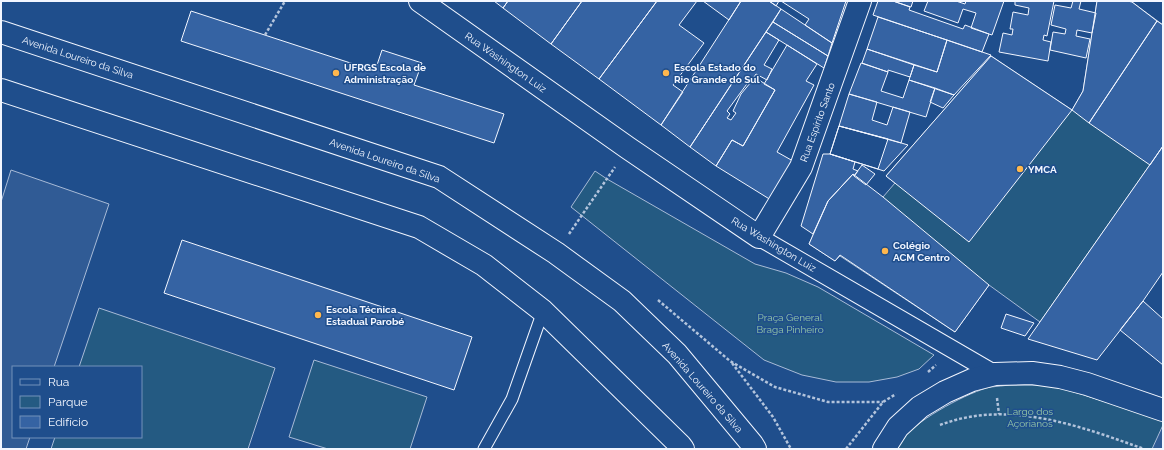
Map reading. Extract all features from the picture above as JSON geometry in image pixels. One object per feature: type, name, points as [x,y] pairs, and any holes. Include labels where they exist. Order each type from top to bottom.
[{"type":"main road","name":"Rua Washington Luiz","points":[[420,1],[628,148],[759,237]]},
{"type":"main road","name":"Rua Espírito Santo","points":[[759,237],[801,167],[860,1]]},
{"type":"main road","name":"Avenida Loureiro da Silva","points":[[1,32],[439,177],[556,253],[622,301],[677,354],[755,449]]},
{"type":"main road","points":[[1,90],[419,227],[484,265],[543,312],[681,448]]},
{"type":"main road","points":[[884,449],[898,427],[920,407],[945,392],[972,380],[995,374],[1032,373],[1060,377],[1087,384],[1163,410]]},
{"type":"street","name":"Rua Washington Luiz","points":[[759,237],[995,374]]},
{"type":"lane","points":[[484,449],[512,399],[543,312]]},
{"type":"path","points":[[265,35],[285,1]]},
{"type":"path","points":[[574,239],[568,235],[628,148]]},
{"type":"path","points":[[653,296],[730,361],[776,387],[828,402],[883,402]]},
{"type":"path","points":[[730,361],[773,417],[791,449]]},
{"type":"path","points":[[934,427],[960,418],[999,414],[1028,416],[1064,423],[1103,434],[1144,449]]},
{"type":"green space","name":"YMCA","points":[[1097,1],[1132,2],[1163,25],[1163,146],[1040,322],[989,285],[955,332],[840,256],[835,261],[809,244],[828,201],[883,197],[895,183],[886,176],[991,56],[1072,110],[1083,91]]},
{"type":"green space","name":"Praça General Braga Pinheiro","points":[[595,171],[755,264],[786,273],[818,287],[934,355],[919,369],[897,377],[869,382],[836,382],[802,375],[764,360],[571,207]]},
{"type":"green space","points":[[99,308],[275,368],[248,449],[51,449],[55,438],[142,438],[142,366],[79,366]]},
{"type":"green space","points":[[314,360],[427,397],[410,449],[328,449],[289,437]]},
{"type":"green space","name":"Largo dos Açorianos","points":[[1010,385],[1052,385],[1163,420],[1163,449],[897,449],[905,436],[912,429],[945,407],[982,390],[991,387]]},
{"type":"shaded area","points":[[11,170],[109,204],[54,366],[12,366],[12,438],[30,438],[26,449],[1,449],[1,202]]},
{"type":"shaded area","points":[[1163,425],[1163,449],[1152,449]]},
{"type":"building","points":[[494,1],[508,1],[503,8]]},
{"type":"building","points":[[508,1],[582,1],[551,44],[503,8]]},
{"type":"building","points":[[582,1],[657,1],[599,79],[551,44]]},
{"type":"building","points":[[657,1],[697,1],[679,25],[704,43],[673,85],[683,92],[661,125],[599,79]]},
{"type":"building","points":[[703,1],[741,1],[729,20]]},
{"type":"building","points":[[741,1],[769,1],[781,9],[690,147],[661,125]]},
{"type":"building","points":[[769,1],[779,1],[776,6]]},
{"type":"building","points":[[781,1],[846,1],[832,43],[805,25],[809,19]]},
{"type":"building","points":[[878,1],[893,1],[910,7],[909,10],[963,29],[965,25],[989,34],[982,52],[873,15]]},
{"type":"building","points":[[893,1],[913,1],[911,7]]},
{"type":"building","points":[[928,1],[956,1],[965,4],[966,1],[1004,1],[992,35],[971,28],[976,13],[963,9],[958,23],[924,11]]},
{"type":"building","points":[[1015,1],[1054,1],[1047,36],[1044,35],[1043,40],[1051,42],[1048,61],[999,52],[1003,33],[1012,35],[1013,29],[1010,29],[1013,12],[1028,15],[1029,8],[1015,5]]},
{"type":"building","points":[[1073,1],[1081,1],[1079,9],[1096,13],[1092,33],[1077,30],[1076,36],[1090,39],[1086,58],[1050,50],[1053,32],[1065,34],[1066,29],[1051,25],[1055,5],[1071,8]]},
{"type":"building","points":[[1097,1],[1132,2],[1157,21],[1089,123],[1072,110],[1083,91]]},
{"type":"building","points":[[781,9],[832,43],[828,56],[773,22]]},
{"type":"building","points":[[191,11],[375,71],[382,50],[422,63],[414,85],[504,114],[494,143],[181,41]]},
{"type":"building","points":[[878,17],[947,40],[937,72],[867,49]]},
{"type":"building","points":[[1157,21],[1163,25],[1163,146],[1150,165],[1089,123]]},
{"type":"building","points":[[773,22],[828,56],[824,68],[766,32]]},
{"type":"building","points":[[766,32],[779,40],[764,65],[772,69],[767,80],[756,74],[754,77],[775,90],[743,146],[732,140],[716,166],[690,147]],"holes":[[[749,81],[751,82],[741,94],[733,111],[736,113],[731,120],[727,118],[730,114],[727,111]]]},
{"type":"building","points":[[947,40],[991,55],[954,95],[909,80],[914,65],[937,72]]},
{"type":"building","points":[[787,45],[817,64],[806,81],[814,85],[777,152],[793,161],[771,200],[716,166],[732,140],[743,146],[775,90],[764,84]]},
{"type":"building","points":[[867,49],[914,65],[910,77],[888,70],[888,72],[862,63]]},
{"type":"building","points":[[991,56],[1072,110],[969,242],[886,176]]},
{"type":"building","points":[[861,63],[888,72],[881,91],[903,98],[909,80],[935,88],[926,117],[849,94]]},
{"type":"building","points":[[935,88],[954,95],[943,108],[930,102]]},
{"type":"building","points":[[849,94],[877,102],[872,120],[887,125],[893,107],[910,112],[901,143],[839,126]]},
{"type":"building","points":[[839,126],[888,139],[878,169],[830,154]]},
{"type":"building","points":[[839,126],[908,145],[884,171],[830,154]]},
{"type":"building","points":[[1163,146],[1163,272],[1143,301],[1097,360],[1028,339]]},
{"type":"building","points":[[823,154],[830,154],[855,162],[853,169],[858,171],[854,176],[853,174],[828,201],[813,234],[801,226]]},
{"type":"building","points":[[862,165],[875,174],[866,185],[854,176]]},
{"type":"building","name":"Colégio ACM Centro","points":[[853,174],[989,285],[955,332],[840,255],[835,261],[809,244],[828,201]]},
{"type":"building","name":"Escola Técnica Estadual Parobé","points":[[182,240],[472,337],[454,390],[164,293]]},
{"type":"building","points":[[1143,301],[1163,319],[1163,365],[1120,330]]},
{"type":"building","points":[[1006,314],[1034,323],[1025,336],[1001,328]]},
{"type":"place","name":"UFRGS Escola de Administração","points":[[336,73]]},
{"type":"place","name":"Escola Estado do Rio Grande do Sul","points":[[666,73]]},
{"type":"place","name":"YMCA","points":[[1020,169]]},
{"type":"place","name":"Colégio ACM Centro","points":[[885,251]]},
{"type":"place","name":"Escola Técnica Estadual Parobé","points":[[318,315]]}]
